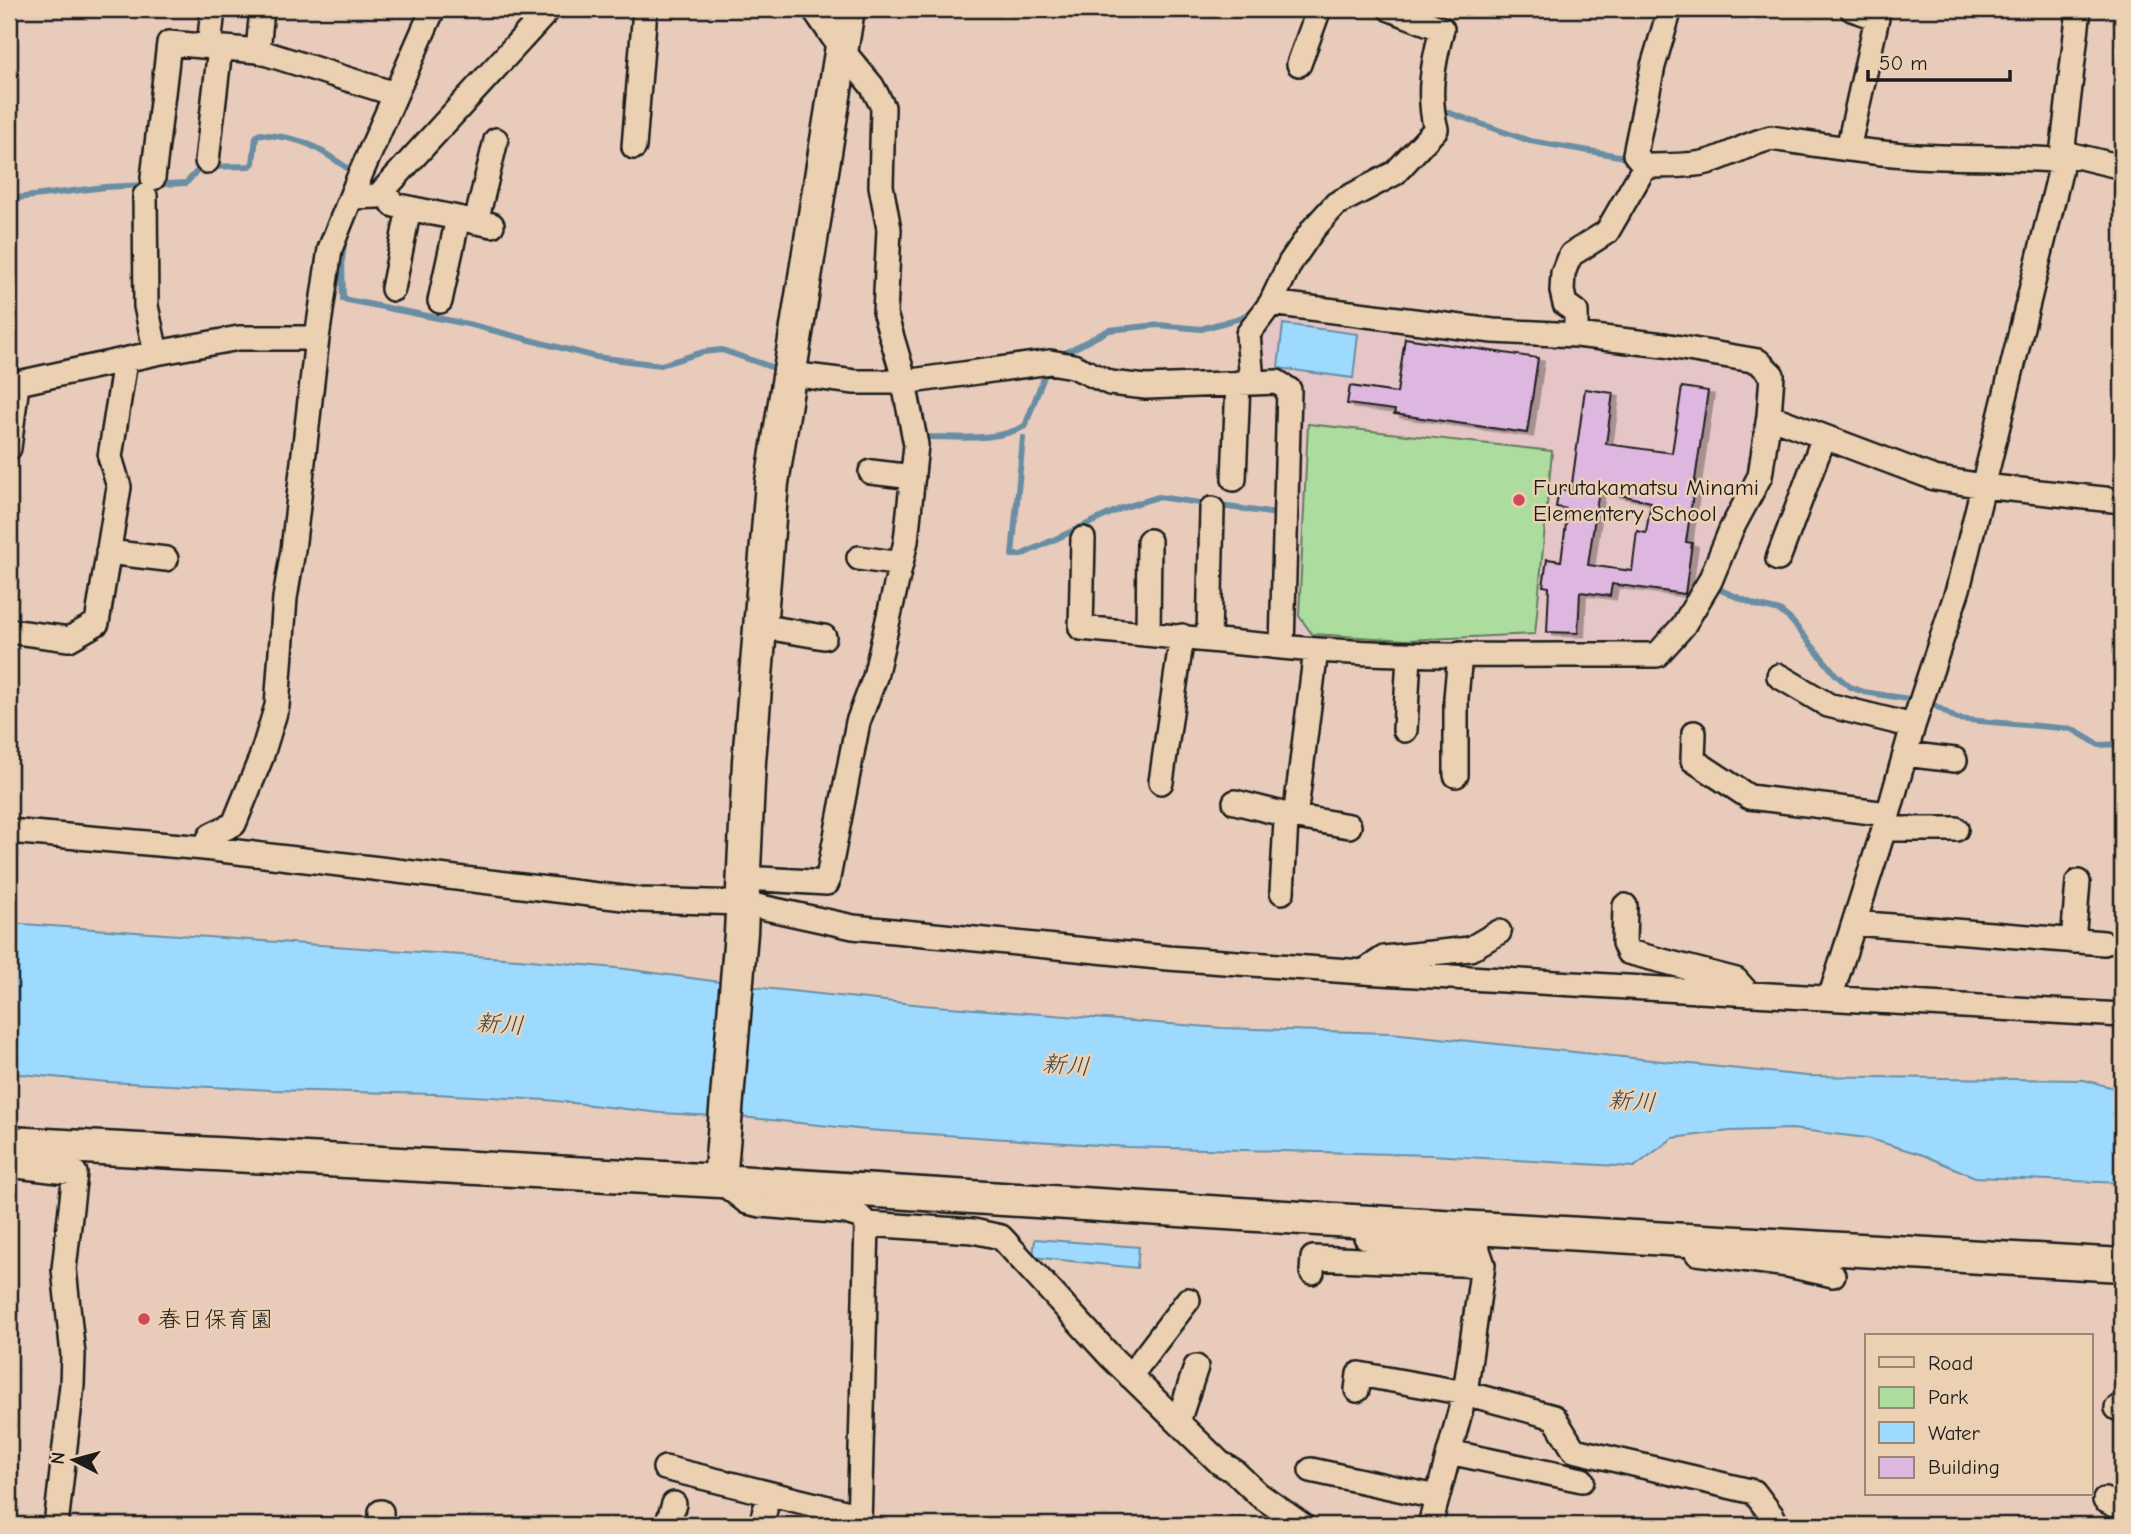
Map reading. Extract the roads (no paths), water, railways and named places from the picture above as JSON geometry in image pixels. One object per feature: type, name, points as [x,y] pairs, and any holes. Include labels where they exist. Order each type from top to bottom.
[{"type":"street","points":[[207,162],[214,48],[213,9]]},
{"type":"street","points":[[258,51],[262,9]]},
{"type":"street","points":[[204,848],[211,835],[233,824],[261,758],[277,706],[285,598],[317,338],[331,249],[433,9]]},
{"type":"street","points":[[351,197],[378,196],[550,9]]},
{"type":"street","points":[[634,147],[645,9]]},
{"type":"street","points":[[743,905],[827,883],[858,722],[875,677],[906,541],[916,445],[904,382],[885,314],[889,229],[881,186],[883,107],[872,86],[842,50],[814,9]]},
{"type":"street","points":[[720,1178],[743,905],[749,761],[772,483],[848,9]]},
{"type":"street","points":[[1299,64],[1319,9]]},
{"type":"street","points":[[1234,479],[1248,334],[1271,303],[1290,263],[1314,228],[1336,204],[1395,173],[1436,129],[1430,106],[1433,63],[1442,29],[1390,9]]},
{"type":"street","points":[[1645,166],[1635,154],[1653,66],[1670,9]]},
{"type":"street","points":[[1848,149],[1882,13],[1852,9]]},
{"type":"street","points":[[1830,998],[1958,589],[2063,157],[2079,9]]},
{"type":"street","points":[[156,353],[136,266],[149,187],[150,111],[169,43],[258,51],[396,94]]},
{"type":"street","points":[[1645,166],[1705,162],[1771,138],[1917,156],[2063,157],[2122,167]]},
{"type":"street","points":[[440,301],[475,222],[496,140]]},
{"type":"street","points":[[1576,335],[1576,312],[1565,304],[1562,291],[1563,273],[1572,254],[1607,232],[1645,166]]},
{"type":"street","points":[[383,191],[394,205],[475,222]]},
{"type":"street","points":[[393,289],[409,208]]},
{"type":"street","points":[[1083,539],[1082,628],[1316,650],[1409,655],[1657,655],[1683,626],[1710,580],[1731,530],[1760,476],[1772,375],[1758,361],[1664,345],[1576,335],[1493,331],[1271,303]]},
{"type":"street","points":[[9,448],[13,385],[156,353],[239,338],[317,338]]},
{"type":"street","points":[[9,631],[69,639],[97,622],[119,487],[110,457],[125,361]]},
{"type":"street","points":[[790,374],[855,382],[904,382],[1050,362],[1073,366],[1110,383],[1146,387],[1278,382],[1289,390],[1282,647]]},
{"type":"street","points":[[1769,416],[1934,478],[2122,501]]},
{"type":"street","points":[[1778,559],[1824,437]]},
{"type":"street","points":[[871,471],[913,477]]},
{"type":"street","points":[[1209,638],[1212,509]]},
{"type":"street","points":[[1148,634],[1149,541]]},
{"type":"street","points":[[108,552],[166,559]]},
{"type":"street","points":[[859,558],[901,564]]},
{"type":"street","points":[[760,626],[824,637]]},
{"type":"street","points":[[1161,782],[1182,636]]},
{"type":"street","points":[[1282,892],[1286,821],[1296,810],[1316,650]]},
{"type":"street","points":[[1456,775],[1456,698],[1460,654]]},
{"type":"street","points":[[1405,730],[1409,655]]},
{"type":"street","points":[[1779,676],[1828,705],[1913,726]]},
{"type":"street","points":[[1694,733],[1693,761],[1749,797],[1886,821],[1956,829]]},
{"type":"street","points":[[1905,754],[1955,760]]},
{"type":"street","points":[[1235,802],[1291,816],[1349,826]]},
{"type":"street","points":[[9,831],[204,848],[640,900],[743,905],[853,927],[1168,958],[1363,972],[2122,1015]]},
{"type":"street","points":[[2073,941],[2078,882]]},
{"type":"street","points":[[1625,905],[1624,943],[1628,952],[1736,980],[1748,993]]},
{"type":"street","points":[[1854,923],[2104,943]]},
{"type":"street","points":[[1363,972],[1384,958],[1470,949],[1499,932]]},
{"type":"street","points":[[9,1143],[720,1178],[1318,1219],[2122,1265]]},
{"type":"street","points":[[9,1165],[75,1173],[64,1269],[73,1355],[72,1385],[56,1525]]},
{"type":"street","points":[[720,1178],[747,1202],[761,1205],[846,1212],[859,1216],[867,1224],[973,1231],[1001,1237],[1130,1376],[1220,1463],[1302,1525]]},
{"type":"street","points":[[1318,1219],[1318,1227],[1322,1233],[1462,1244],[1478,1250],[1483,1265],[1465,1393],[1430,1525]]},
{"type":"street","points":[[665,1468],[856,1522],[867,1224]]},
{"type":"street","points":[[1677,1240],[1700,1255],[1788,1265],[1833,1275]]},
{"type":"street","points":[[1312,1272],[1313,1258],[1483,1265]]},
{"type":"street","points":[[1130,1376],[1188,1300]]},
{"type":"street","points":[[1178,1422],[1196,1367]]},
{"type":"street","points":[[1356,1390],[1360,1374],[1465,1393],[1554,1417],[1574,1450],[1754,1492],[1773,1517]]},
{"type":"street","points":[[1449,1452],[1582,1480]]},
{"type":"street","points":[[1311,1470],[1356,1489],[1436,1497]]},
{"type":"water","points":[[1283,324],[1358,334],[1353,378],[1278,368]]},
{"type":"water","name":"新川","points":[[9,923],[531,960],[923,1005],[1222,1028],[1391,1033],[1807,1076],[2084,1080],[2122,1090],[2122,1183],[1975,1177],[1923,1155],[1867,1138],[1792,1129],[1730,1131],[1673,1138],[1634,1167],[1431,1155],[1128,1147],[867,1130],[751,1118],[661,1113],[547,1100],[107,1082],[9,1073]]},
{"type":"water","points":[[1035,1239],[1139,1247],[1137,1268],[1033,1257]]},
{"type":"waterway","points":[[1439,113],[1441,110],[1530,141],[1625,157]]},
{"type":"waterway","points":[[9,199],[105,187],[186,183],[201,167],[250,166],[259,134],[308,144],[350,170]]},
{"type":"waterway","points":[[345,237],[342,259],[343,299],[472,325],[596,357],[661,365],[703,352],[722,350],[780,370]]},
{"type":"waterway","points":[[1065,353],[1109,330],[1158,325],[1201,329],[1240,318],[1254,310]]},
{"type":"waterway","points":[[925,432],[926,437],[977,438],[990,437],[1025,426],[1045,374]]},
{"type":"waterway","points":[[918,395],[923,421]]},
{"type":"waterway","points":[[1023,438],[1012,555],[1021,555],[1122,508],[1158,497],[1277,514]]},
{"type":"waterway","points":[[1718,589],[1756,605],[1780,611],[1791,620],[1836,675],[1850,687],[1864,692],[1915,700]]},
{"type":"waterway","points":[[1934,705],[1957,719],[2072,729],[2099,745],[2122,744]]},
{"type":"place","name":"Furutakamatsu Minami Elementery School","points":[[1519,500]]},
{"type":"place","name":"春日保育園","points":[[144,1319]]}]
